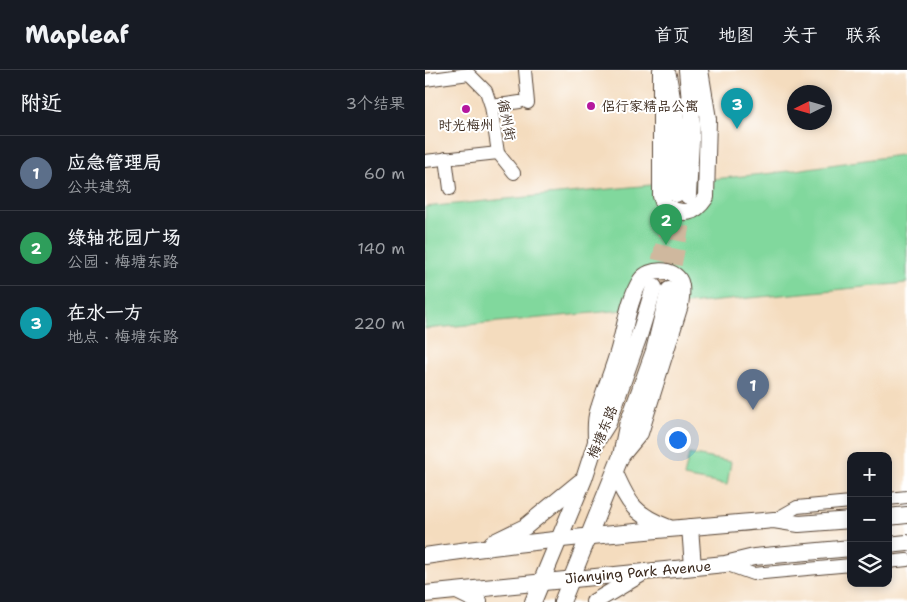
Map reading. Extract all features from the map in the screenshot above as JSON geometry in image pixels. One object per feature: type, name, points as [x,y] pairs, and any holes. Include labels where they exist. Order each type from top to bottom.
[{"type":"main road","points":[[661,70],[661,196],[665,207],[677,212],[692,212],[699,207],[706,197],[709,120],[700,70]]},
{"type":"main road","points":[[667,70],[676,120],[682,195],[692,122],[687,70]]},
{"type":"main road","points":[[595,442],[597,417],[635,291],[642,278],[652,271],[664,271],[680,281],[682,292],[680,305],[640,433],[621,456]]},
{"type":"main road","name":"梅塘东路","points":[[533,602],[584,479],[595,442],[608,423],[640,333],[661,288],[653,350],[627,426],[621,456],[562,602]]},
{"type":"main road","points":[[615,473],[630,504],[652,521],[671,528]]},
{"type":"main road","points":[[480,548],[525,527],[584,479]]},
{"type":"main road","points":[[892,517],[907,516]]},
{"type":"main road","points":[[425,556],[480,548],[671,528],[774,520],[799,524],[847,520]]},
{"type":"main road","points":[[690,527],[693,567]]},
{"type":"main road","points":[[892,545],[907,543]]},
{"type":"main road","name":"Jianying Park Avenue","points":[[425,594],[725,564],[754,557],[847,548]]},
{"type":"main road","points":[[594,602],[646,571]]},
{"type":"main road","points":[[457,591],[479,602]]},
{"type":"street","points":[[491,106],[524,103],[525,70]]},
{"type":"street","points":[[425,80],[475,72]]},
{"type":"street","name":"循州街","points":[[475,72],[491,106],[498,153],[513,173]]},
{"type":"street","points":[[425,161],[498,153]]},
{"type":"street","points":[[446,158],[450,190]]},
{"type":"street","points":[[892,499],[907,497]]},
{"type":"street","points":[[774,520],[797,507],[847,502]]},
{"type":"street","points":[[892,562],[907,560]]},
{"type":"street","points":[[725,564],[753,574],[847,565]]},
{"type":"green space","points":[[907,154],[907,283],[425,329],[425,207],[774,173]]},
{"type":"green space","points":[[689,454],[731,462],[727,485],[684,477]]},
{"type":"tunnel","points":[[654,284],[675,196]]},
{"type":"tunnel","points":[[669,288],[687,199]]},
{"type":"place","name":"侣行家精品公寓","points":[[591,106]]},
{"type":"place","name":"时光梅州","points":[[466,109]]},
{"type":"place","name":"在水一方","points":[[737,129]]},
{"type":"place","name":"绿轴花园广场","points":[[666,245]]},
{"type":"place","name":"应急管理局","points":[[753,410]]}]
